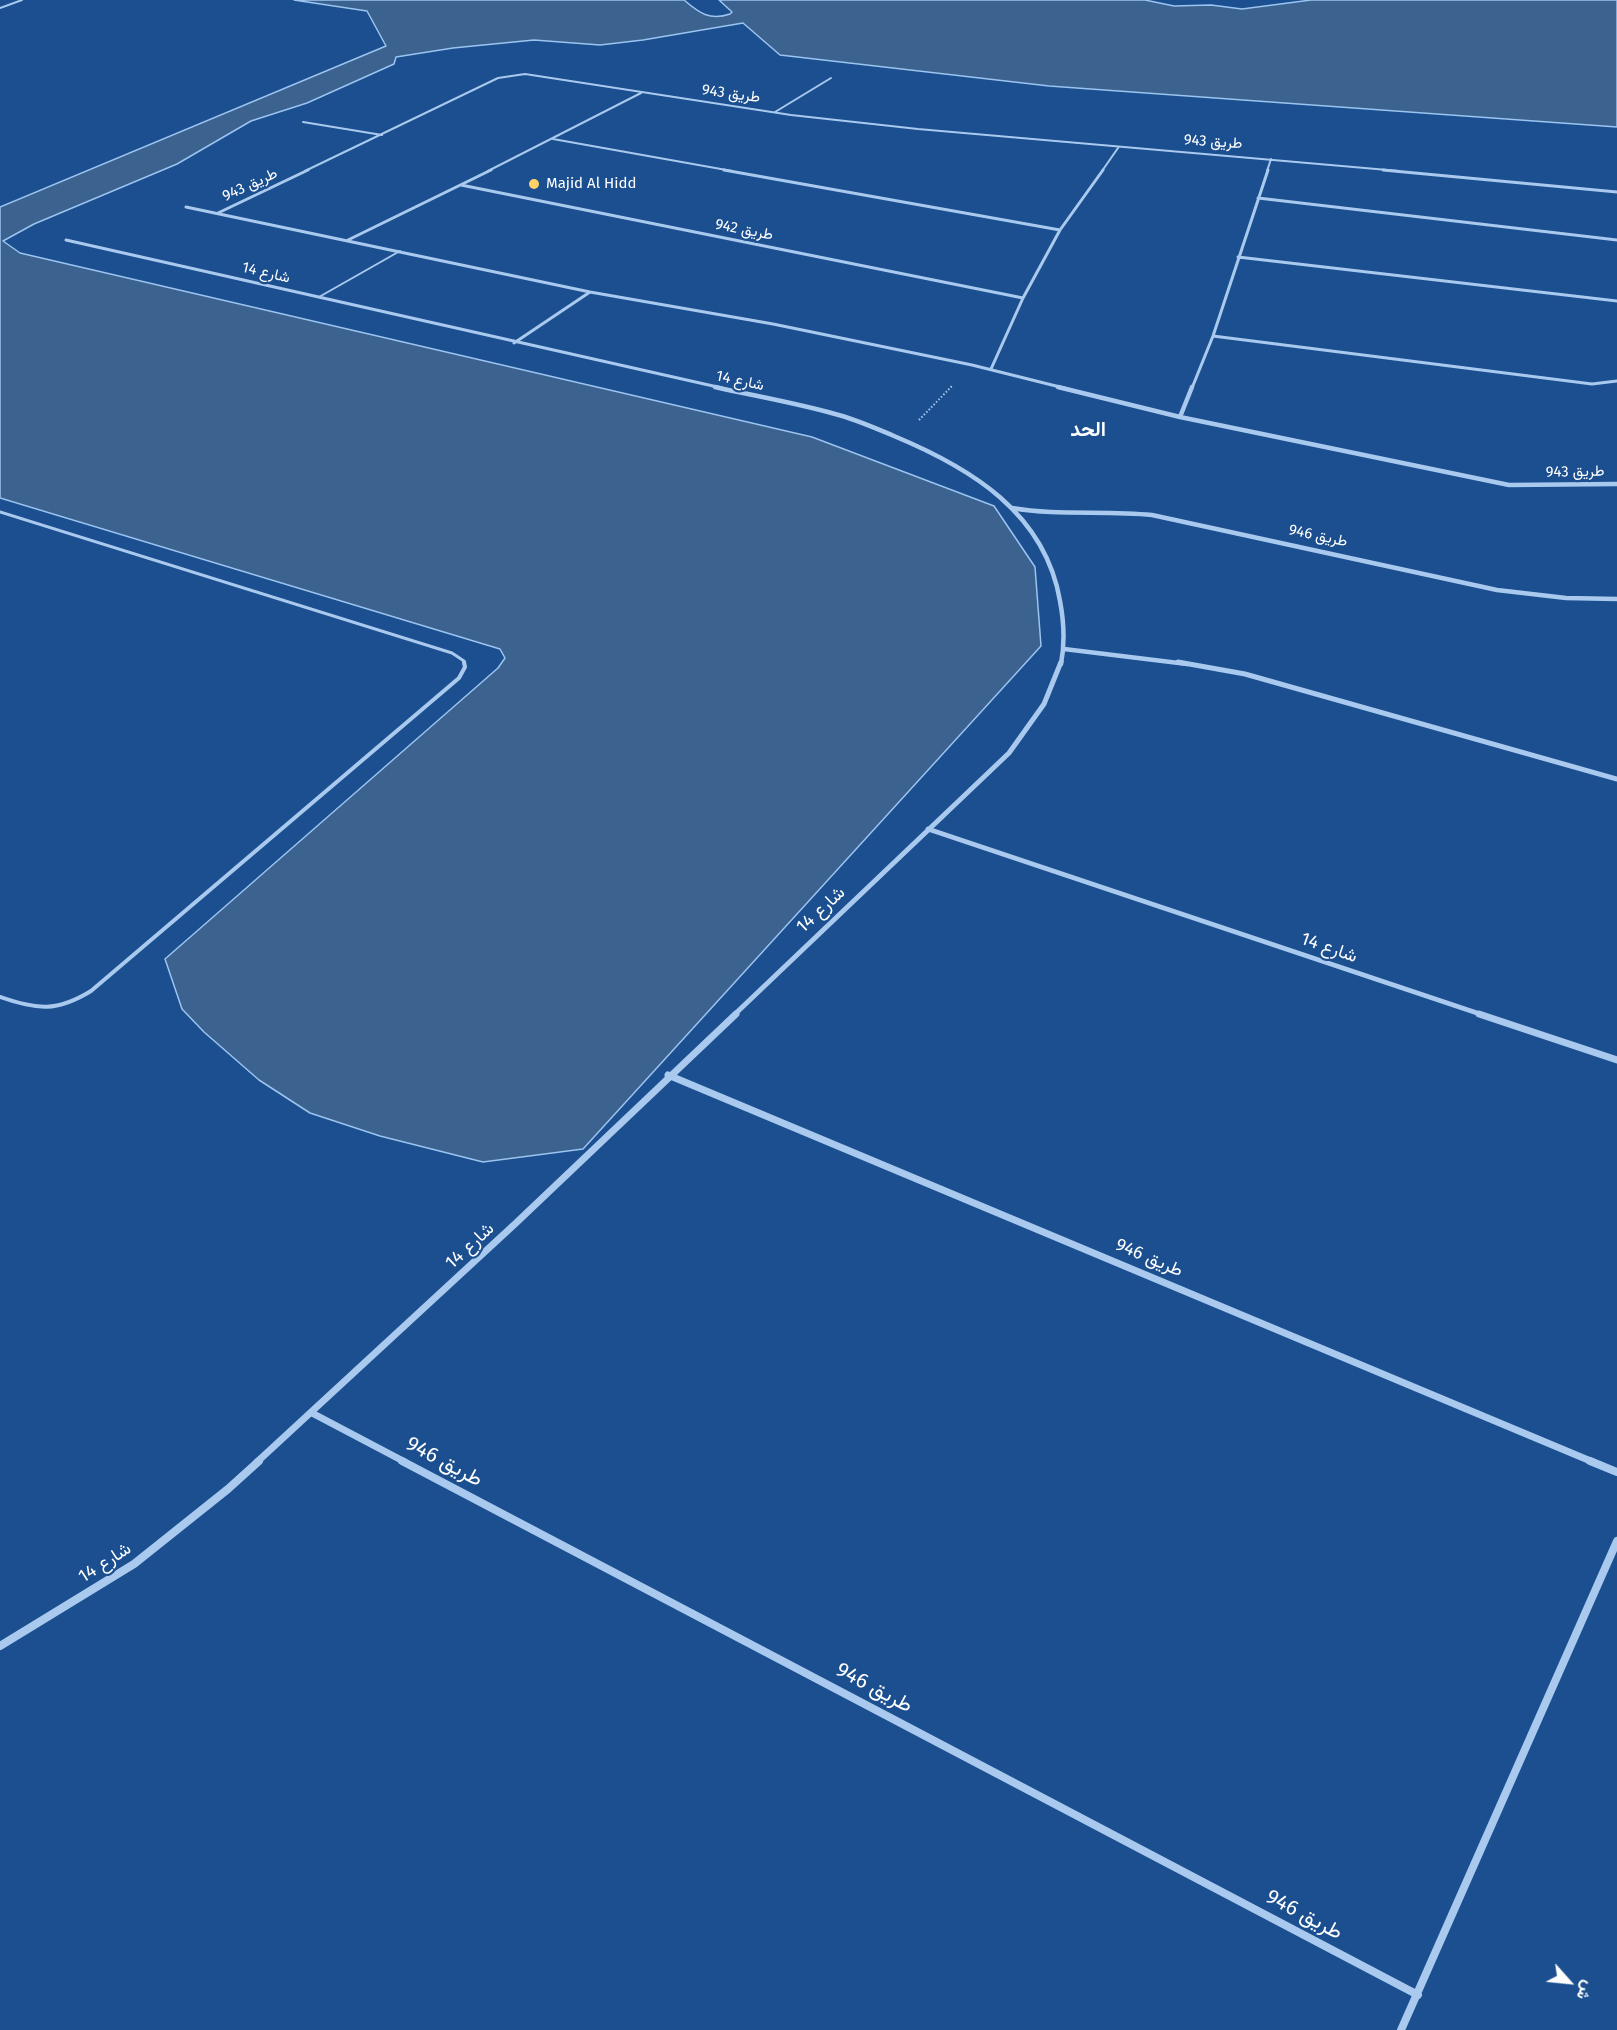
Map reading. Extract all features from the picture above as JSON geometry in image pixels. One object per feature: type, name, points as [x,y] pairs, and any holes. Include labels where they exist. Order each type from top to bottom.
[{"type":"street","points":[[0,8],[22,0]]},
{"type":"street","name":"طريق 943","points":[[218,213],[498,78],[511,75],[525,75],[775,112],[918,129],[1118,148],[1272,159],[1617,192]]},
{"type":"street","points":[[347,240],[553,139],[642,92]]},
{"type":"street","points":[[303,122],[382,135]]},
{"type":"street","points":[[553,139],[1060,230]]},
{"type":"street","points":[[991,369],[1023,298],[1060,230],[1118,148]]},
{"type":"street","points":[[1180,417],[1213,336],[1272,159]]},
{"type":"street","name":"طريق 942","points":[[461,185],[1023,298]]},
{"type":"street","points":[[1258,198],[1617,240]]},
{"type":"street","name":"طريق 943","points":[[186,207],[590,292],[773,324],[972,365],[1180,417],[1509,485],[1617,484]]},
{"type":"street","name":"شارع 14","points":[[0,1646],[134,1564],[228,1489],[524,1215],[1009,753],[1037,718],[1053,684],[1064,649],[1062,591],[1051,557],[1035,533],[1012,507],[967,472],[902,438],[837,414],[514,343],[66,240]]},
{"type":"street","points":[[1238,257],[1617,301]]},
{"type":"street","points":[[514,343],[590,292]]},
{"type":"street","points":[[1213,336],[1592,384],[1617,381]]},
{"type":"street","name":"طريق 946","points":[[1012,507],[1042,513],[1122,512],[1152,515],[1497,590],[1566,598],[1617,598]]},
{"type":"street","points":[[1064,649],[1158,658],[1245,675],[1617,779]]},
{"type":"street","name":"شارع 14","points":[[928,829],[1617,1060]]},
{"type":"street","name":"طريق 946","points":[[669,1075],[1617,1472]]},
{"type":"street","name":"طريق 946","points":[[312,1413],[1418,1995]]},
{"type":"street","points":[[1401,2030],[1617,1541]]},
{"type":"lane","points":[[775,112],[831,78]]},
{"type":"lane","points":[[318,297],[400,251]]},
{"type":"lane","points":[[0,513],[452,653],[464,661],[465,666],[459,678],[85,995],[66,1005],[51,1009],[25,1007],[0,997]]},
{"type":"path","points":[[902,438],[972,365]]},
{"type":"water","points":[[294,0],[684,0],[700,12],[716,17],[732,12],[719,0],[1145,0],[1174,6],[1211,5],[1242,9],[1311,0],[1617,0],[1617,127],[1049,86],[780,55],[743,23],[600,45],[534,40],[453,48],[396,57],[394,64],[307,103],[251,121],[177,164],[34,224],[3,241],[20,253],[812,437],[994,506],[1035,567],[1041,646],[583,1149],[483,1162],[380,1136],[310,1113],[259,1080],[204,1032],[182,1009],[165,959],[498,668],[505,658],[500,649],[0,498],[0,207],[386,46],[367,11]]},
{"type":"place","name":"Majid Al Hidd","points":[[534,184]]},
{"type":"district","name":"الحد","points":[[1088,430]]}]
